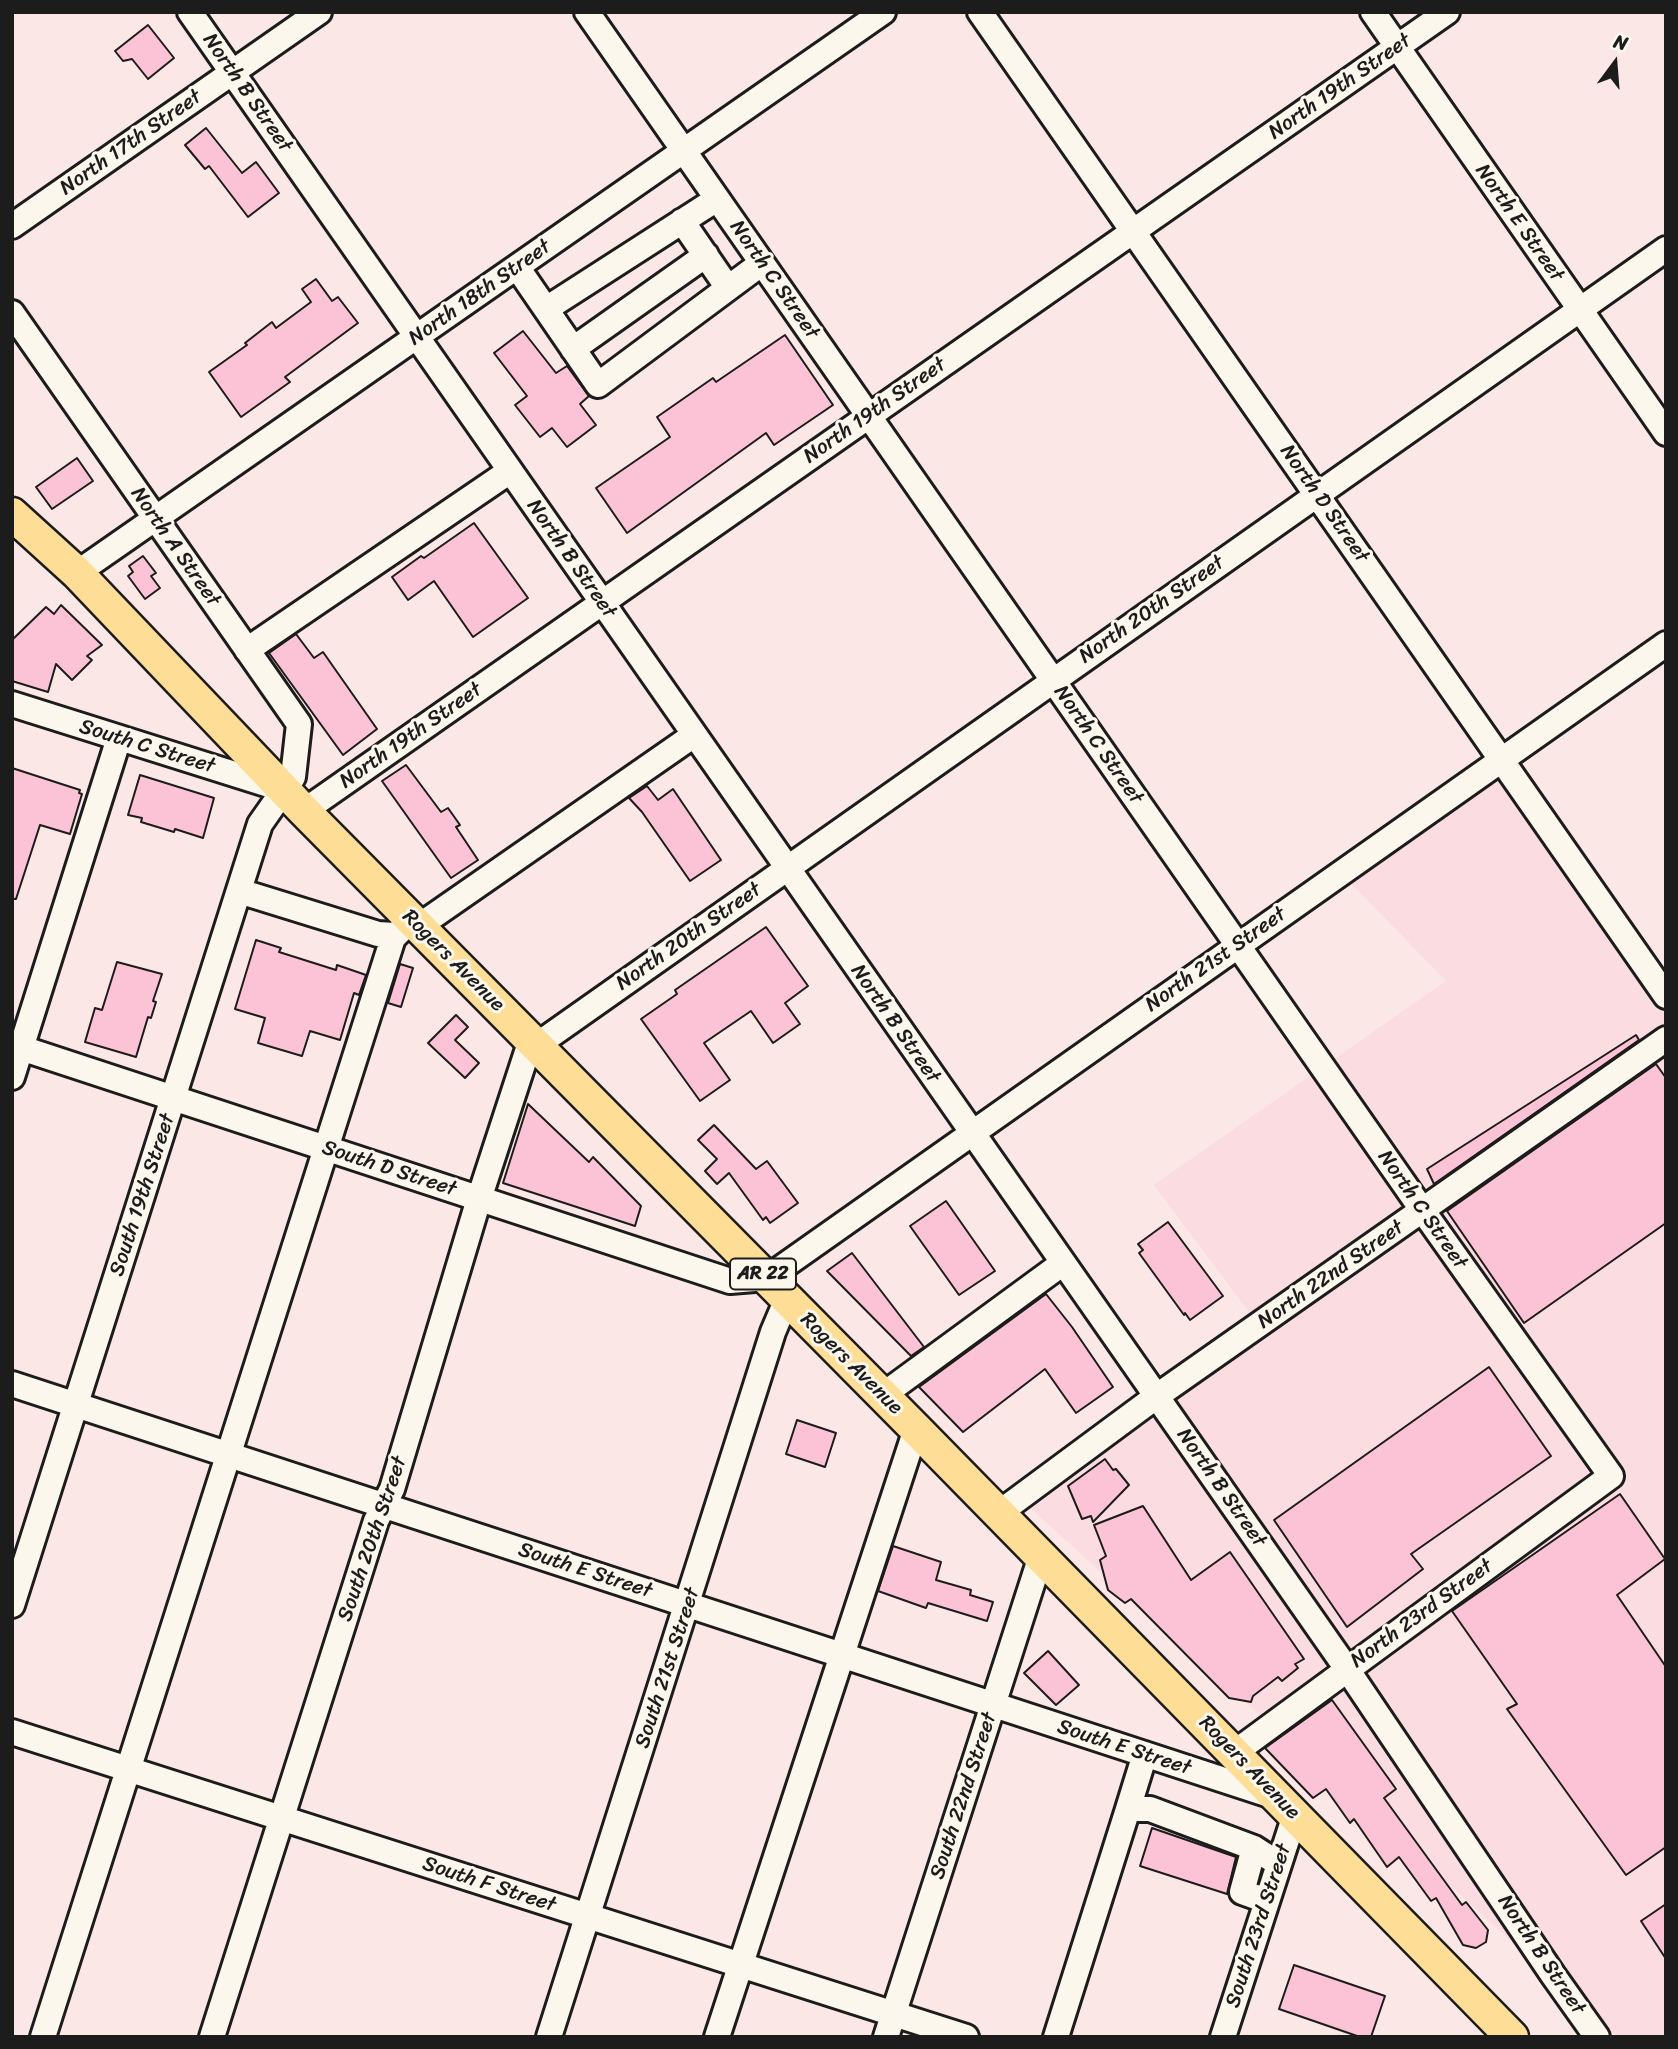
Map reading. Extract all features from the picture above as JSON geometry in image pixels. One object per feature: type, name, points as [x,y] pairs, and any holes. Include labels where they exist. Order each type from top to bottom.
[{"type":"main road","name":"Rogers Avenue","points":[[14,525],[77,573],[293,800],[408,927],[537,1045],[1513,2037]]},
{"type":"street","name":"North B Street","points":[[190,12],[1347,1669],[1597,2037]]},
{"type":"street","name":"North 17th Street","points":[[12,226],[319,12]]},
{"type":"street","name":"North C Street","points":[[587,12],[1423,1211],[1611,1476]]},
{"type":"street","name":"North 18th Street","points":[[77,573],[883,12]]},
{"type":"street","name":"North D Street","points":[[980,12],[1666,996]]},
{"type":"street","name":"North E Street","points":[[1373,12],[1666,433]]},
{"type":"street","name":"North 19th Street","points":[[293,800],[602,603],[1447,12]]},
{"type":"street","points":[[545,309],[717,198]]},
{"type":"street","points":[[682,221],[728,288]]},
{"type":"street","name":"North 20th Street","points":[[537,1045],[1666,249]]},
{"type":"street","points":[[573,349],[706,255]]},
{"type":"street","points":[[517,267],[598,385],[762,263]]},
{"type":"street","name":"North A Street","points":[[12,313],[299,724],[293,800]]},
{"type":"street","points":[[247,650],[510,471]]},
{"type":"street","name":"North 21st Street","points":[[777,1288],[971,1132],[1666,644]]},
{"type":"street","name":"South C Street","points":[[12,704],[119,738],[293,800]]},
{"type":"street","points":[[239,891],[378,934],[408,927],[694,735]]},
{"type":"street","points":[[12,1077],[17,1047],[119,738]]},
{"type":"street","name":"South 19th Street","points":[[12,1605],[260,824],[293,800]]},
{"type":"street","points":[[43,2037],[326,1148],[408,927]]},
{"type":"street","name":"North 22nd Street","points":[[999,1513],[1157,1396],[1666,1039]]},
{"type":"street","name":"South 20th Street","points":[[212,2037],[376,1521],[392,1489],[527,1052],[537,1045]]},
{"type":"street","name":"South D Street","points":[[17,1047],[730,1281],[777,1288]]},
{"type":"street","points":[[883,1395],[1063,1263]]},
{"type":"street","name":"South 21st Street","points":[[549,2037],[773,1332],[777,1288]]},
{"type":"street","name":"South E Street","points":[[12,1384],[1145,1754],[1286,1806]]},
{"type":"street","points":[[717,2037],[916,1429]]},
{"type":"street","name":"North 23rd Street","points":[[1234,1753],[1611,1476]]},
{"type":"street","name":"South 22nd Street","points":[[890,2025],[1041,1556]]},
{"type":"street","name":"South F Street","points":[[12,1732],[740,1964],[890,2025],[966,2037]]},
{"type":"street","points":[[1056,2037],[1145,1754]]},
{"type":"street","name":"South 23rd Street","points":[[1223,2037],[1279,1864],[1286,1806]]},
{"type":"street","points":[[1128,1809],[1150,1810],[1254,1848],[1279,1864]]},
{"type":"street","points":[[1254,1848],[1242,1892],[1267,1901]]},
{"type":"shaded area","points":[[1511,774],[1666,996],[1666,2037],[1618,2037],[1019,1498],[1259,1325],[1154,1185],[1446,981],[1341,873]]},
{"type":"building","points":[[148,25],[174,58],[148,79],[132,59],[123,61],[115,51]]},
{"type":"building","points":[[206,128],[242,173],[256,162],[279,193],[248,217],[209,166],[205,169],[185,145]]},
{"type":"building","points":[[316,279],[332,301],[338,297],[358,323],[285,377],[290,382],[241,417],[209,372],[247,345],[245,343],[272,322],[276,328],[311,302],[302,289]]},
{"type":"building","points":[[523,331],[556,373],[567,366],[589,396],[580,404],[596,425],[567,447],[552,428],[540,437],[515,405],[527,396],[494,353]]},
{"type":"building","points":[[785,335],[833,405],[774,445],[766,433],[627,533],[596,488],[670,437],[657,417],[713,378],[716,382]]},
{"type":"building","points":[[77,458],[93,481],[52,509],[36,487]]},
{"type":"building","points":[[474,523],[528,598],[473,637],[434,581],[408,600],[392,577]]},
{"type":"building","points":[[143,556],[156,573],[151,576],[160,588],[145,599],[128,576],[133,572],[129,566]]},
{"type":"building","points":[[61,605],[102,645],[87,656],[92,660],[72,680],[56,664],[48,692],[12,681],[12,640],[46,607],[54,614]]},
{"type":"building","points":[[296,634],[314,658],[323,652],[377,729],[343,755],[269,653]]},
{"type":"building","points":[[406,765],[441,812],[448,808],[460,825],[456,827],[478,860],[451,878],[382,781]]},
{"type":"building","points":[[12,768],[80,790],[79,793],[82,794],[70,834],[40,825],[16,899],[12,899]]},
{"type":"building","points":[[140,775],[214,798],[203,838],[141,822],[142,818],[128,815]]},
{"type":"building","points":[[647,786],[658,800],[673,789],[721,860],[690,881],[642,812],[629,798]]},
{"type":"building","points":[[766,927],[808,986],[785,1003],[800,1024],[773,1043],[751,1011],[704,1043],[730,1080],[700,1101],[641,1019],[677,994],[675,990]]},
{"type":"building","points":[[256,940],[281,948],[279,952],[336,970],[337,965],[366,975],[359,995],[354,993],[340,1040],[310,1031],[302,1056],[258,1043],[265,1018],[235,1009]]},
{"type":"building","points":[[117,962],[162,974],[153,1001],[156,1002],[151,1018],[148,1017],[136,1057],[85,1042],[95,1008],[102,1010]]},
{"type":"building","points":[[400,964],[413,968],[401,1007],[388,1003]]},
{"type":"building","points":[[456,1015],[468,1027],[455,1040],[479,1063],[465,1078],[428,1043]]},
{"type":"building","points":[[1636,1035],[1639,1040],[1434,1184],[1427,1169]]},
{"type":"building","points":[[1656,1064],[1666,1078],[1666,1223],[1524,1323],[1447,1211]]},
{"type":"building","points":[[528,1104],[589,1162],[593,1157],[641,1206],[635,1226],[503,1183]]},
{"type":"building","points":[[714,1125],[756,1169],[767,1161],[798,1203],[770,1223],[766,1217],[763,1220],[729,1173],[717,1184],[705,1171],[717,1159],[698,1140]]},
{"type":"building","points":[[946,1201],[995,1271],[959,1295],[910,1226]]},
{"type":"building","points":[[1168,1222],[1223,1296],[1190,1320],[1139,1253],[1143,1250],[1138,1244]]},
{"type":"building","points":[[852,1253],[924,1347],[911,1356],[827,1271]]},
{"type":"building","points":[[1046,1294],[1113,1387],[1076,1413],[1045,1369],[963,1432],[919,1387]]},
{"type":"building","points":[[1489,1367],[1551,1456],[1411,1554],[1423,1569],[1347,1627],[1274,1520]]},
{"type":"building","points":[[797,1420],[836,1433],[825,1467],[786,1454]]},
{"type":"building","points":[[1105,1459],[1129,1485],[1093,1522],[1091,1516],[1082,1519],[1068,1486]]},
{"type":"building","points":[[1620,1494],[1665,1559],[1617,1595],[1666,1667],[1666,1847],[1626,1875],[1507,1709],[1517,1704],[1452,1611]]},
{"type":"building","points":[[1143,1506],[1191,1580],[1230,1552],[1304,1659],[1295,1664],[1298,1668],[1282,1681],[1278,1677],[1253,1696],[1251,1702],[1229,1698],[1131,1599],[1125,1603],[1108,1590],[1100,1560],[1106,1556],[1094,1525]]},
{"type":"building","points":[[893,1546],[941,1562],[936,1580],[971,1590],[970,1595],[993,1602],[987,1621],[928,1603],[926,1608],[878,1591]]},
{"type":"building","points":[[1048,1651],[1079,1685],[1056,1705],[1024,1673]]},
{"type":"building","points":[[1332,1700],[1396,1789],[1384,1798],[1462,1905],[1466,1902],[1488,1930],[1486,1942],[1476,1948],[1463,1945],[1436,1898],[1431,1901],[1399,1857],[1387,1867],[1354,1819],[1350,1823],[1326,1789],[1313,1798],[1265,1748]]},
{"type":"building","points":[[1152,1828],[1236,1857],[1227,1894],[1140,1866]]},
{"type":"building","points":[[1666,1904],[1666,1959],[1641,1921]]},
{"type":"building","points":[[1294,1965],[1385,1996],[1371,2037],[1360,2037],[1279,2009]]}]
